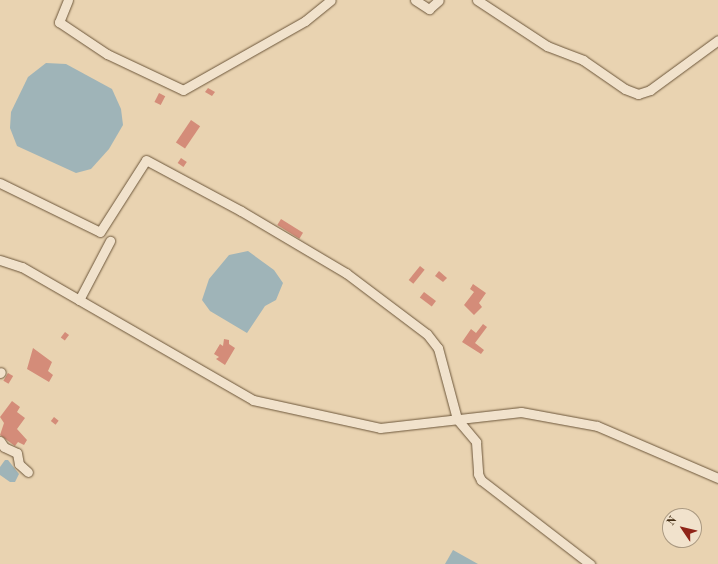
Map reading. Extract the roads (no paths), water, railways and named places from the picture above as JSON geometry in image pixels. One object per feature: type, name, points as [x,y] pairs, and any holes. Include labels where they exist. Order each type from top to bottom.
[{"type":"street","points":[[68,0],[59,22],[107,54],[183,90],[305,21],[331,0]]},
{"type":"street","points":[[414,0],[429,9],[439,0]]},
{"type":"street","points":[[477,0],[547,46],[583,60],[625,88],[638,94],[650,90],[718,40]]},
{"type":"street","points":[[0,183],[100,232],[146,160],[241,211],[346,273],[427,334],[438,348],[457,419],[476,442],[478,474],[482,480],[590,564]]},
{"type":"street","points":[[79,300],[110,241]]},
{"type":"street","points":[[0,260],[22,267],[253,400],[380,428],[521,412],[597,426],[718,478]]},
{"type":"street","points":[[0,441],[4,447],[16,453],[19,464],[28,472]]}]
